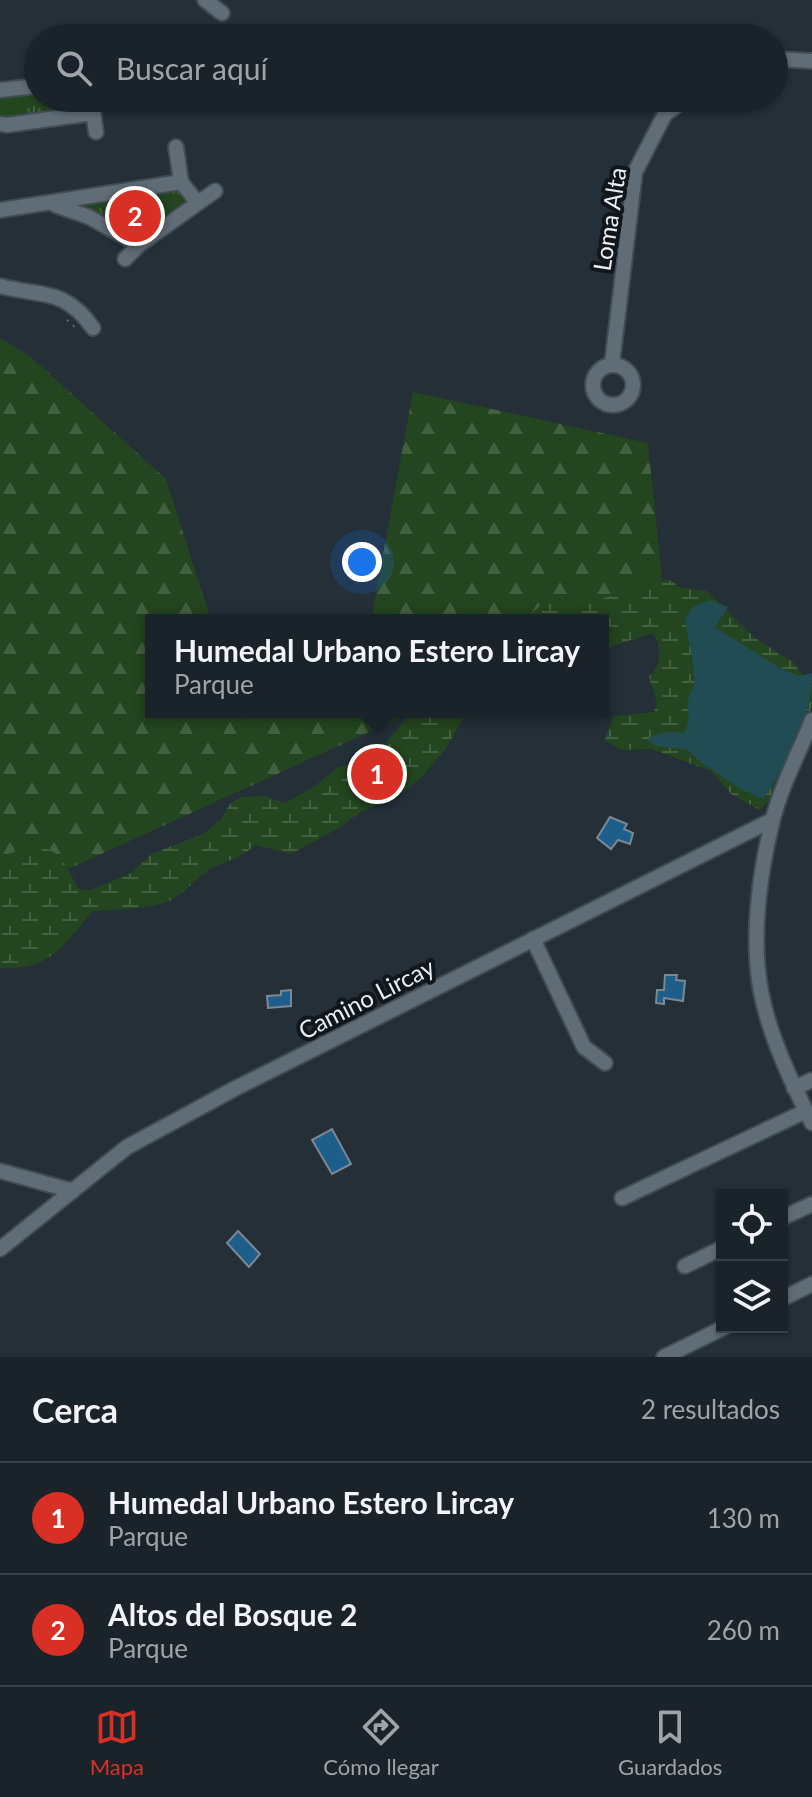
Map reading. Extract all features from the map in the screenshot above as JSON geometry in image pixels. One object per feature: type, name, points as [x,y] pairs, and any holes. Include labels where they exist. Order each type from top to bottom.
[{"type":"street","points":[[205,0],[222,13]]},
{"type":"street","points":[[788,60],[812,61]]},
{"type":"street","points":[[0,90],[24,87]]},
{"type":"street","points":[[0,124],[62,112]]},
{"type":"street","points":[[93,112],[96,132]]},
{"type":"street","name":"Loma Alta","points":[[612,364],[635,172],[668,112]]},
{"type":"street","points":[[176,147],[181,182],[197,202]]},
{"type":"street","points":[[0,210],[181,182]]},
{"type":"street","points":[[125,259],[139,245],[215,191]]},
{"type":"street","points":[[51,204],[70,208],[139,245]]},
{"type":"street","points":[[0,286],[58,297],[74,307],[87,330]]},
{"type":"street","points":[[622,1198],[809,1117],[794,1088],[766,1007],[758,936],[761,890],[772,820],[812,720]]},
{"type":"street","name":"Camino Lircay","points":[[0,1249],[127,1147],[202,1106],[772,820]]},
{"type":"street","points":[[533,939],[584,1047],[605,1063]]},
{"type":"street","points":[[794,1088],[812,1080]]},
{"type":"street","points":[[0,1171],[73,1191]]},
{"type":"street","points":[[788,1215],[812,1204]]},
{"type":"street","points":[[685,1266],[716,1251]]},
{"type":"street","points":[[788,1296],[812,1284]]},
{"type":"street","points":[[664,1357],[716,1331]]},
{"type":"path","points":[[68,320],[87,330]]},
{"type":"green space","points":[[24,93],[24,112],[65,112],[7,120],[0,118],[0,96]]},
{"type":"green space","points":[[178,189],[188,201],[139,237],[85,205]]},
{"type":"green space","points":[[0,338],[31,357],[166,479],[209,614],[145,614],[145,718],[400,718],[0,900]]},
{"type":"green space","points":[[413,392],[648,443],[664,598],[609,618],[609,614],[372,614]]},
{"type":"green space","points":[[657,580],[673,581],[678,587],[707,591],[755,638],[793,662],[804,677],[812,677],[812,706],[774,796],[760,810],[731,794],[711,771],[651,749],[621,750],[605,740],[613,716],[654,712],[657,704],[649,676],[657,667],[658,644],[653,633],[609,647],[609,614],[531,614],[552,596],[587,604]]},
{"type":"green space","points":[[406,718],[463,718],[447,747],[422,777],[393,800],[362,811],[339,828],[291,854],[255,845],[212,868],[178,896],[165,902],[93,911],[64,945],[44,960],[17,968],[0,968],[0,857],[28,848],[48,849],[64,862],[78,889],[90,890],[131,873],[151,854],[203,834],[220,820],[230,804],[241,797],[265,796],[285,803],[312,788],[337,768],[368,757],[387,742]]},
{"type":"water","points":[[710,600],[728,607],[715,627],[783,670],[800,676],[812,673],[808,706],[797,739],[763,799],[741,789],[686,749],[656,746],[647,740],[664,733],[683,733],[686,729],[688,700],[694,677],[685,619],[693,607]]},
{"type":"building","points":[[610,817],[627,824],[624,829],[633,833],[630,844],[618,840],[611,849],[597,838]]},
{"type":"building","points":[[665,975],[677,975],[676,980],[685,981],[683,1001],[664,998],[664,1004],[656,1003],[657,990],[664,990]]},
{"type":"building","points":[[291,990],[291,1006],[268,1008],[267,996],[281,995],[281,991]]},
{"type":"building","points":[[332,1129],[351,1164],[332,1174],[312,1140]]},
{"type":"building","points":[[238,1231],[260,1254],[249,1267],[227,1243]]},
{"type":"place","name":"Altos del Bosque 2","points":[[135,216]]},
{"type":"place","name":"Humedal Urbano Estero Lircay","points":[[377,774]]}]
